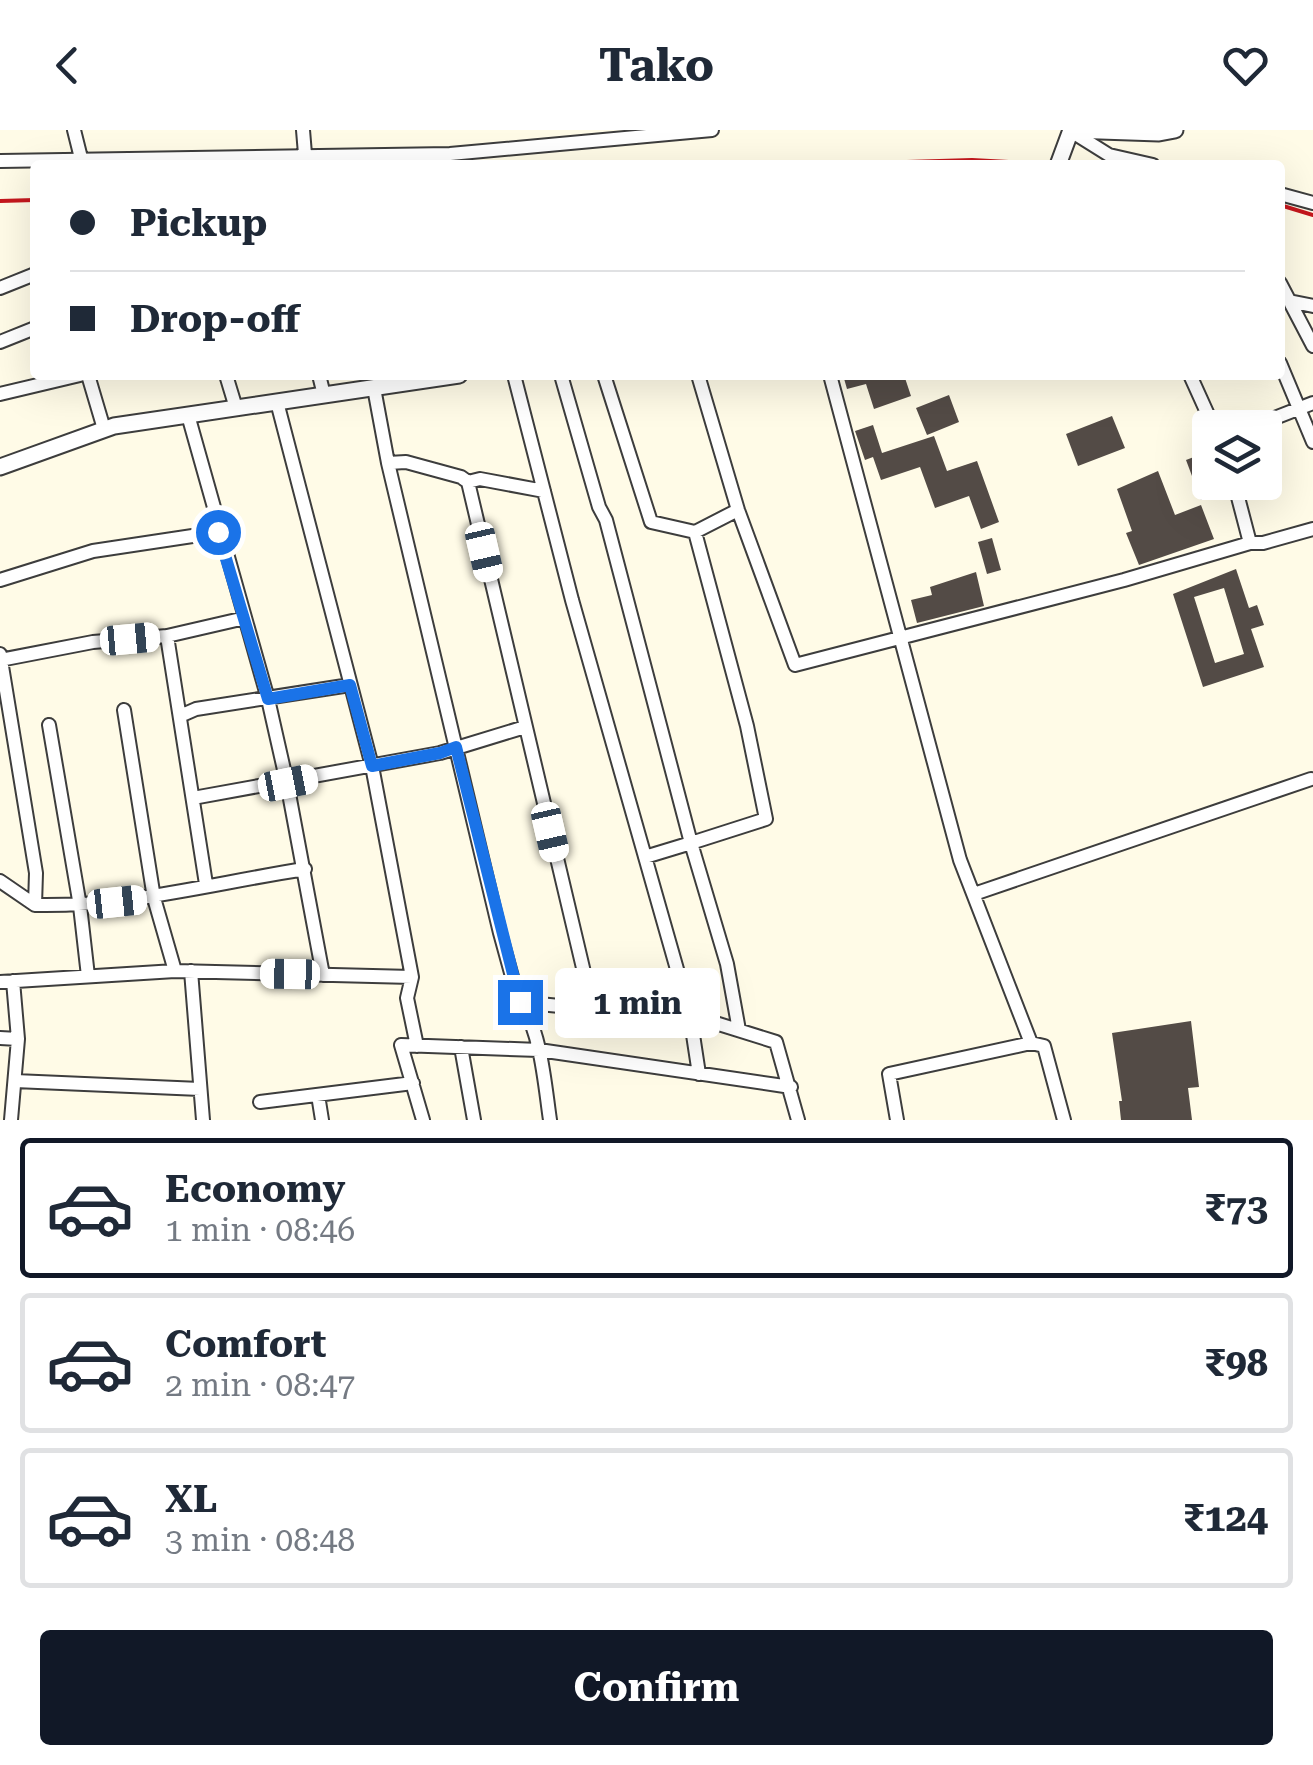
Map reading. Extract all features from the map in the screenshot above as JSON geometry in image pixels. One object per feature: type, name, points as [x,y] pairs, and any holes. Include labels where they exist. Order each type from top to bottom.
[{"type":"street","points":[[74,130],[81,158]]},
{"type":"street","points":[[304,130],[305,154]]},
{"type":"street","points":[[40,160],[450,154],[598,136],[712,130]]},
{"type":"street","points":[[1070,130],[1164,131]]},
{"type":"street","points":[[1060,160],[1070,130]]},
{"type":"street","points":[[1070,130],[1109,155],[1131,160]]},
{"type":"street","points":[[0,162],[30,161]]},
{"type":"street","points":[[1285,195],[1313,203]]},
{"type":"street","points":[[0,288],[30,276]]},
{"type":"street","points":[[1285,295],[1313,346]]},
{"type":"street","points":[[1288,302],[1313,306]]},
{"type":"street","points":[[0,342],[30,330]]},
{"type":"street","points":[[1285,371],[1307,405],[1313,442]]},
{"type":"street","points":[[0,394],[59,380]]},
{"type":"street","points":[[89,380],[104,430]]},
{"type":"street","points":[[228,380],[236,408]]},
{"type":"street","points":[[320,380],[324,395]]},
{"type":"street","points":[[0,468],[104,430],[405,380]]},
{"type":"street","points":[[515,380],[572,600],[690,1015],[699,1074]]},
{"type":"street","points":[[562,380],[606,520],[691,844],[727,964],[738,1030]]},
{"type":"street","points":[[606,380],[650,522],[695,532],[738,510]]},
{"type":"street","points":[[699,380],[738,510],[795,665],[1313,529]]},
{"type":"street","points":[[831,380],[960,860],[1031,1043]]},
{"type":"street","points":[[1192,380],[1206,410]]},
{"type":"street","points":[[374,388],[388,463],[456,747],[520,1002],[526,1009],[539,1050],[550,1120]]},
{"type":"street","points":[[276,402],[372,766],[412,977],[406,998],[416,1046]]},
{"type":"street","points":[[1282,415],[1307,405]]},
{"type":"street","points":[[188,415],[268,699],[324,975]]},
{"type":"street","points":[[388,463],[406,462],[468,482],[592,1006]]},
{"type":"street","points":[[468,482],[480,479],[544,491]]},
{"type":"street","points":[[1239,500],[1250,543]]},
{"type":"street","points":[[0,580],[92,551],[218,532]]},
{"type":"street","points":[[645,857],[766,819],[747,726],[695,532]]},
{"type":"street","points":[[35,905],[36,873],[0,658],[94,642],[167,636],[245,618]]},
{"type":"street","points":[[167,636],[206,884]]},
{"type":"street","points":[[180,716],[196,710],[350,685]]},
{"type":"street","points":[[124,710],[154,898],[175,970]]},
{"type":"street","points":[[49,724],[88,976]]},
{"type":"street","points":[[193,798],[440,753],[526,727]]},
{"type":"street","points":[[974,894],[1312,779]]},
{"type":"street","points":[[0,881],[35,905],[80,906],[154,898],[206,884],[304,869]]},
{"type":"street","points":[[11,1120],[18,1039],[6,982],[175,970],[412,977]]},
{"type":"street","points":[[191,971],[204,1120]]},
{"type":"street","points":[[520,1002],[592,1006],[675,1022],[690,1015],[776,1042],[798,1120]]},
{"type":"street","points":[[0,1038],[18,1039]]},
{"type":"street","points":[[897,1120],[889,1074],[1031,1043],[1044,1046],[1064,1120]]},
{"type":"street","points":[[424,1120],[401,1045],[539,1050],[791,1088]]},
{"type":"street","points":[[461,1047],[474,1120]]},
{"type":"street","points":[[15,1081],[200,1089]]},
{"type":"street","points":[[260,1102],[414,1084]]},
{"type":"street","points":[[318,1096],[322,1120]]},
{"type":"building","points":[[844,380],[906,380],[911,396],[874,409],[866,384],[847,389]]},
{"type":"building","points":[[949,395],[959,422],[927,435],[916,408]]},
{"type":"building","points":[[1112,416],[1125,448],[1078,466],[1066,434]]},
{"type":"building","points":[[873,425],[882,453],[934,436],[947,471],[977,461],[999,522],[981,529],[969,496],[935,508],[920,467],[881,480],[873,457],[865,460],[855,431]]},
{"type":"building","points":[[1158,471],[1175,515],[1201,505],[1214,539],[1139,565],[1126,533],[1132,531],[1117,489]]},
{"type":"building","points":[[992,538],[1001,570],[987,574],[978,542]]},
{"type":"building","points":[[1236,569],[1249,608],[1257,605],[1264,625],[1251,629],[1264,667],[1203,687],[1173,594]],"holes":[[[1224,588],[1244,654],[1215,663],[1194,597]]]},
{"type":"building","points":[[976,572],[984,606],[917,623],[911,600],[932,595],[930,587]]},
{"type":"building","points":[[1191,1021],[1199,1087],[1188,1088],[1192,1120],[1121,1120],[1112,1033]]},
{"type":"railway","points":[[0,201],[30,200]]},
{"type":"railway","points":[[1285,207],[1313,215]]},
{"type":"route","points":[[218,532],[268,699],[350,685],[372,766],[456,747],[520,1002]]}]
